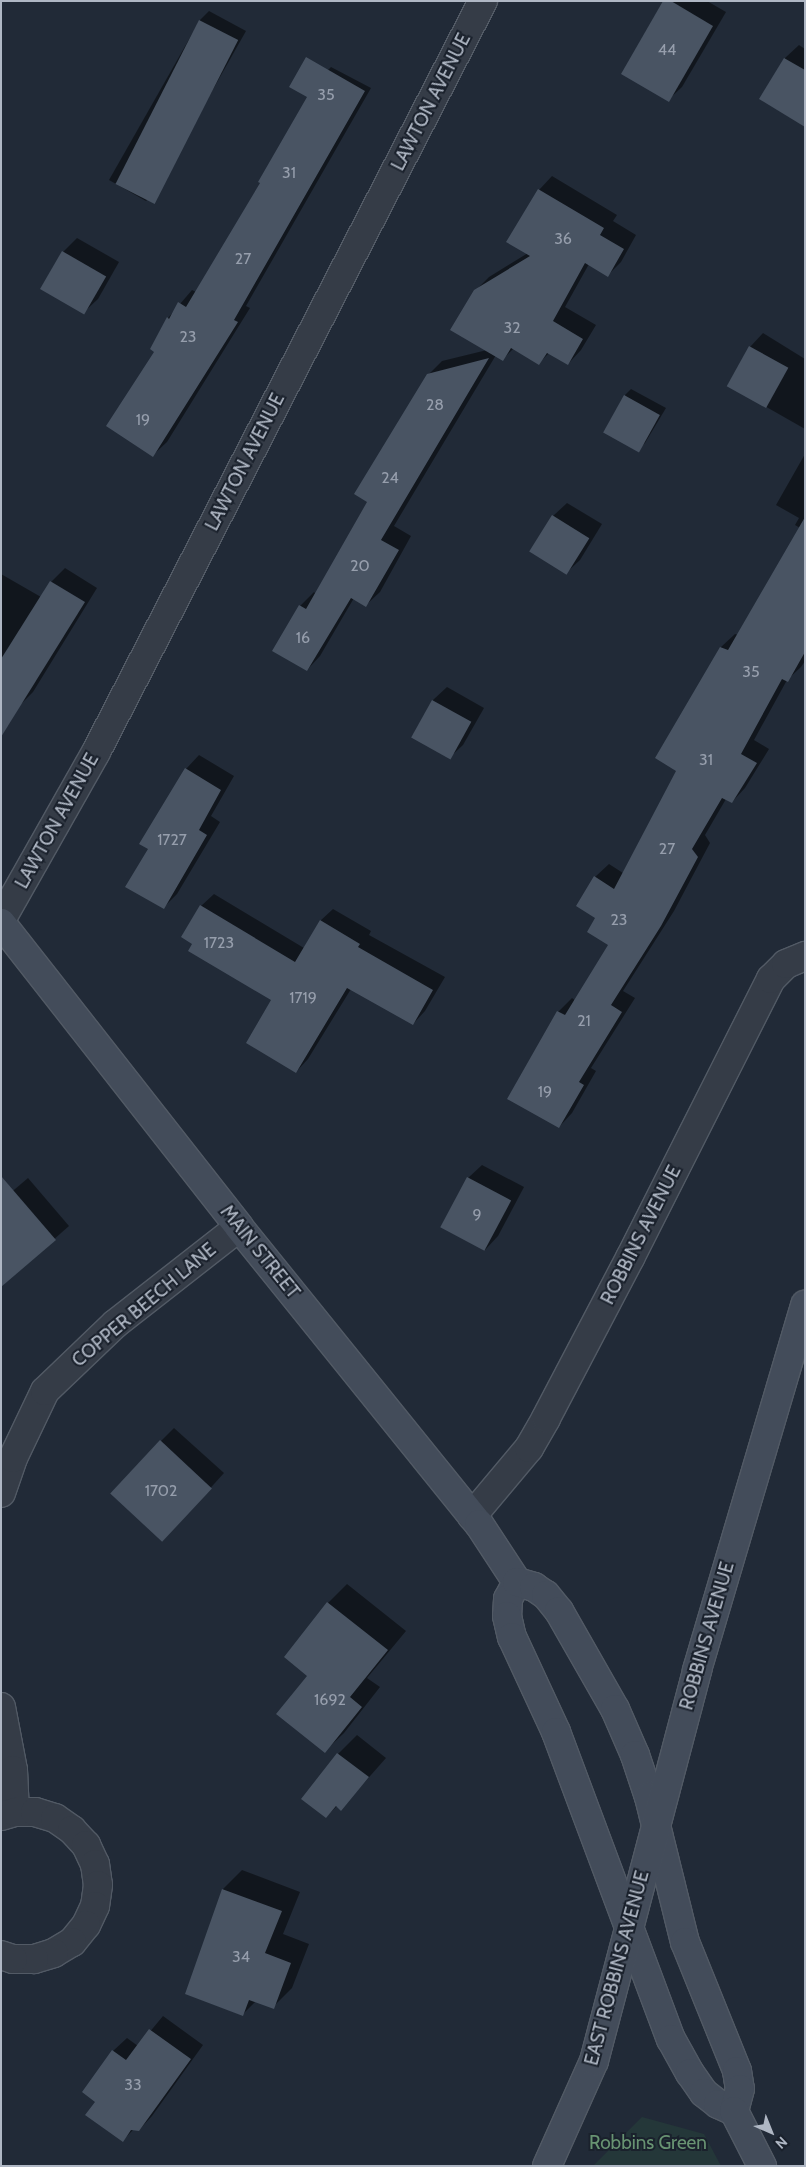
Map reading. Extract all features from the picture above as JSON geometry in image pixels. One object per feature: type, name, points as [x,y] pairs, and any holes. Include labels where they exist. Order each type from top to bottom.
[{"type":"main road","name":"MAIN STREET","points":[[1,921],[239,1227],[472,1516],[497,1549],[518,1582]]},
{"type":"main road","name":"ROBBINS AVENUE","points":[[655,1823],[727,1564],[805,1306]]},
{"type":"main road","points":[[734,2111],[740,2089],[737,2071],[688,1949],[635,1755],[619,1717],[576,1638],[546,1595],[518,1582],[508,1599],[507,1616],[512,1637],[556,1732],[671,2039],[690,2073],[704,2093],[718,2104],[734,2111],[762,2166]]},
{"type":"main road","name":"EAST ROBBINS AVENUE","points":[[547,2166],[594,2061],[655,1823]]},
{"type":"street","name":"LAWTON AVENUE","points":[[1,921],[96,752],[483,1]]},
{"type":"street","name":"ROBBINS AVENUE","points":[[472,1516],[529,1448],[546,1418],[630,1258],[771,979],[786,964],[805,956]]},
{"type":"street","name":"COPPER BEECH LANE","points":[[1,1493],[13,1458],[45,1391],[116,1324],[239,1227]]},
{"type":"street","points":[[1,1707],[13,1770],[8,1814],[35,1812],[55,1818],[72,1830],[86,1845],[95,1864],[98,1885],[95,1906],[86,1925],[72,1942],[54,1953],[34,1959],[13,1959],[1,1955]]},
{"type":"green space","name":"Robbins Green","points":[[642,2117],[704,2134],[721,2166],[593,2166]]},
{"type":"building","points":[[663,1],[671,1],[713,26],[669,102],[621,74]]},
{"type":"building","points":[[199,20],[238,40],[155,204],[115,184]]},
{"type":"building","points":[[306,57],[365,91],[234,320],[238,322],[153,457],[106,426],[154,352],[150,349],[167,317],[169,319],[178,302],[186,307],[260,183],[258,182],[307,97],[289,87]]},
{"type":"building","points":[[784,58],[805,70],[805,127],[759,99]]},
{"type":"building","points":[[538,189],[604,228],[600,235],[624,249],[608,277],[585,263],[553,321],[583,339],[568,365],[547,353],[539,365],[511,348],[503,361],[450,330],[474,290],[530,256],[506,242]]},
{"type":"building","points":[[62,251],[106,276],[84,315],[40,289]]},
{"type":"building","points":[[749,346],[788,368],[766,408],[727,386]]},
{"type":"building","points":[[489,358],[381,540],[399,550],[366,607],[351,598],[307,671],[272,651],[299,605],[306,609],[367,502],[354,494],[427,374]]},
{"type":"building","points":[[624,395],[660,415],[639,452],[603,433]]},
{"type":"building","points":[[552,515],[589,538],[567,575],[529,551]]},
{"type":"building","points":[[805,517],[805,652],[788,682],[782,679],[741,754],[757,763],[732,803],[722,798],[692,849],[698,857],[661,926],[611,1005],[622,1012],[579,1082],[584,1085],[559,1128],[507,1099],[557,1011],[565,1015],[608,945],[587,932],[595,918],[576,906],[594,876],[614,889],[676,771],[655,758],[720,647],[728,650]]},
{"type":"building","points":[[50,581],[85,602],[1,737],[1,659]]},
{"type":"building","points":[[432,700],[471,722],[451,759],[411,738]]},
{"type":"building","points":[[185,768],[221,790],[199,830],[207,835],[164,909],[125,887],[148,849],[139,844]]},
{"type":"building","points":[[200,905],[295,962],[320,920],[360,944],[358,947],[433,990],[413,1025],[347,988],[296,1073],[246,1043],[271,1000],[188,951],[192,944],[181,937]]},
{"type":"building","points":[[1,1176],[56,1240],[1,1287]]},
{"type":"building","points":[[467,1177],[511,1200],[484,1251],[440,1227]]},
{"type":"building","points":[[160,1440],[212,1488],[162,1542],[110,1493]]},
{"type":"building","points":[[327,1602],[388,1650],[350,1697],[362,1707],[325,1753],[276,1714],[307,1676],[284,1657]]},
{"type":"building","points":[[337,1753],[369,1777],[341,1811],[336,1806],[326,1818],[301,1799]]},
{"type":"building","points":[[222,1889],[282,1911],[265,1953],[291,1963],[274,2009],[249,2000],[243,2016],[185,1994]]},
{"type":"building","points":[[149,2029],[191,2059],[139,2131],[131,2130],[123,2142],[85,2115],[95,2102],[82,2092],[112,2050],[126,2060]]}]
